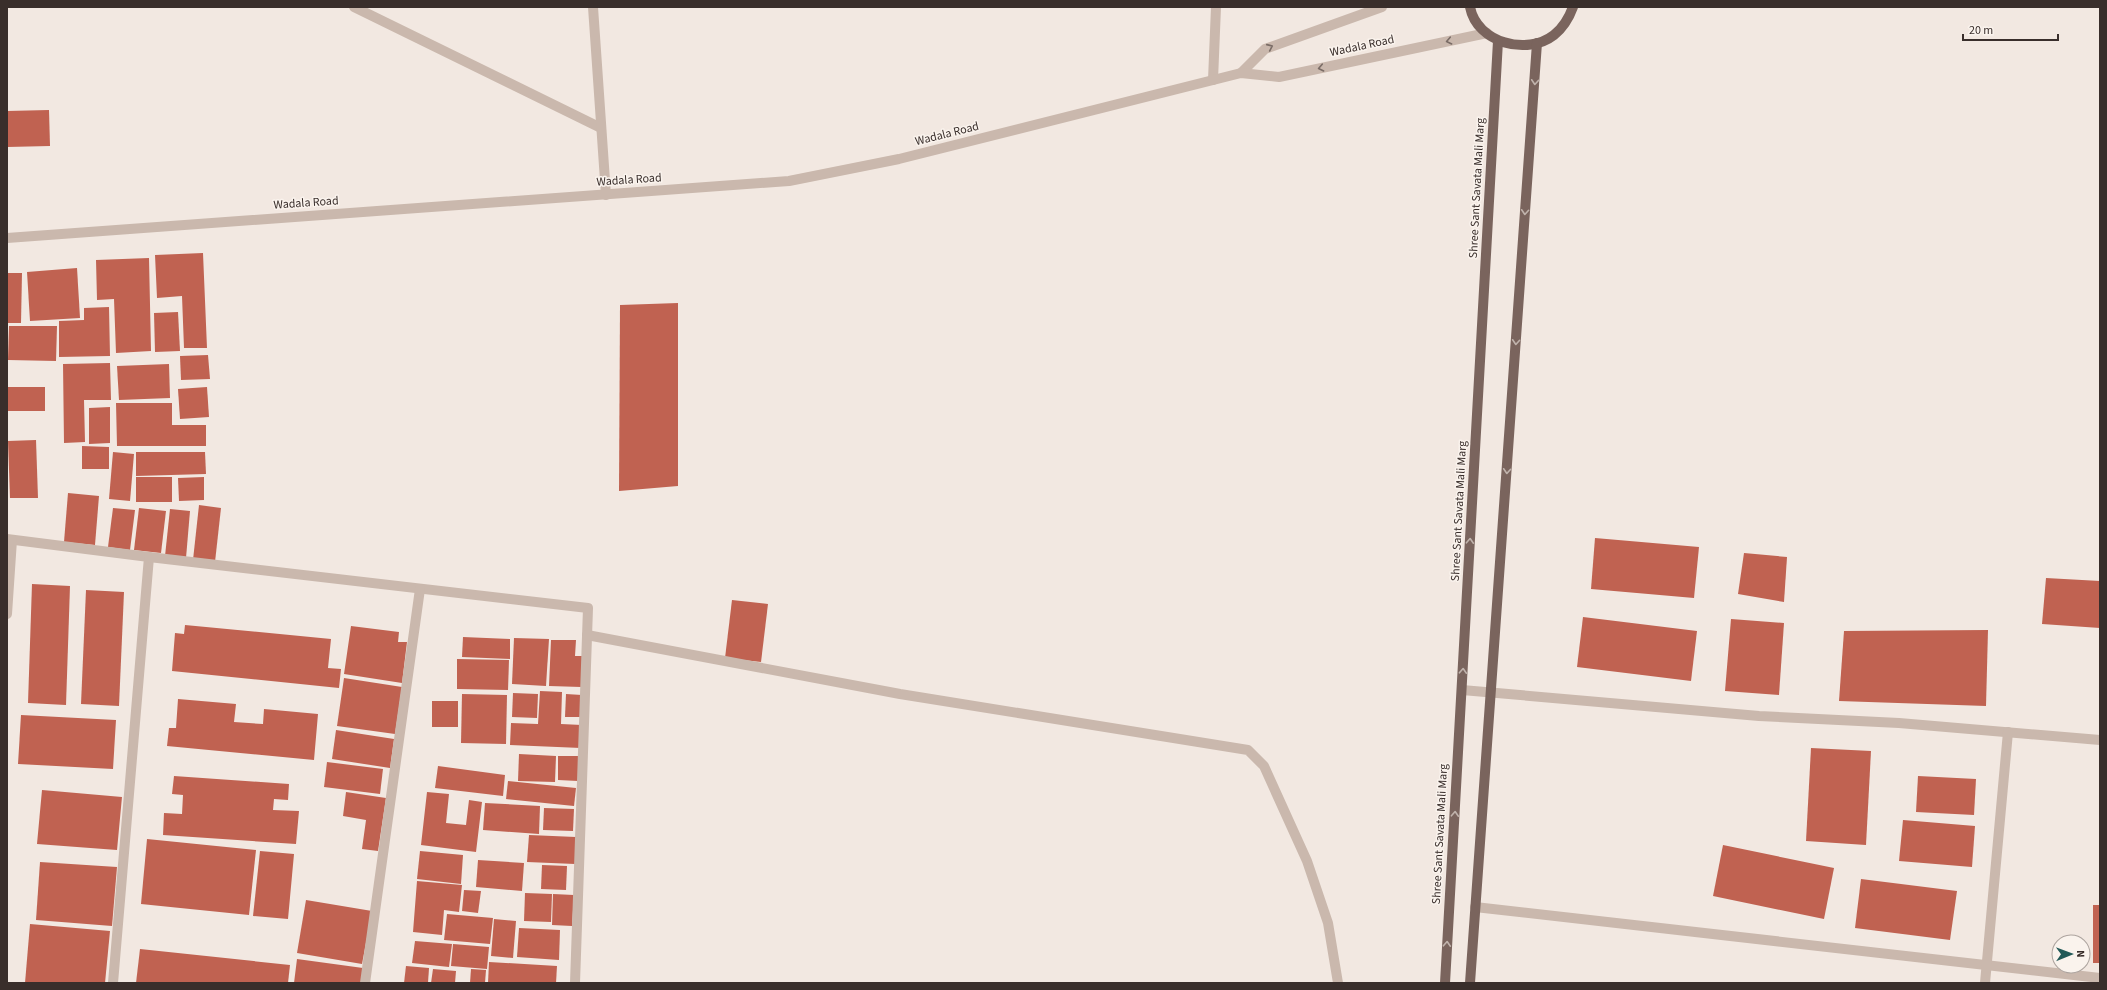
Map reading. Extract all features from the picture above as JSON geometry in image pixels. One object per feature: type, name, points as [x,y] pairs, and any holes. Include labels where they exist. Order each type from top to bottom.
[{"type":"main road","points":[[1470,7],[1477,23],[1487,33],[1498,40],[1511,45],[1524,46],[1537,43],[1554,35],[1567,21],[1573,7]]},
{"type":"main road","name":"Shree Sant Savata Mali Marg","points":[[1445,983],[1498,40]]},
{"type":"main road","points":[[1470,983],[1537,43]]},
{"type":"street","points":[[354,7],[601,128]]},
{"type":"street","points":[[593,7],[606,195]]},
{"type":"street","points":[[1213,80],[1216,7]]},
{"type":"street","points":[[1241,73],[1266,48],[1382,7]]},
{"type":"street","name":"Wadala Road","points":[[7,238],[789,181],[899,159],[1241,73],[1279,77],[1487,33]]},
{"type":"street","points":[[7,614],[10,540],[588,608],[575,983]]},
{"type":"street","points":[[113,983],[149,557]]},
{"type":"street","points":[[365,983],[420,588]]},
{"type":"street","points":[[587,635],[900,694],[1248,750],[1264,766],[1307,862],[1328,923],[1338,983]]},
{"type":"street","points":[[1462,690],[1491,691],[1759,716],[1898,723],[2100,740]]},
{"type":"street","points":[[1986,983],[2008,732]]},
{"type":"street","points":[[1475,907],[2100,978]]},
{"type":"building","points":[[49,110],[50,146],[7,147],[7,111]]},
{"type":"building","points":[[203,253],[207,348],[184,348],[182,296],[157,298],[155,255]]},
{"type":"building","points":[[149,258],[151,351],[116,353],[114,299],[97,300],[96,260]]},
{"type":"building","points":[[77,268],[80,318],[30,321],[27,272]]},
{"type":"building","points":[[7,273],[22,273],[21,323],[7,323]]},
{"type":"building","points":[[678,303],[678,486],[619,491],[620,305]]},
{"type":"building","points":[[109,307],[110,356],[59,357],[59,321],[84,320],[84,308]]},
{"type":"building","points":[[178,312],[180,351],[155,352],[154,313]]},
{"type":"building","points":[[9,326],[57,326],[56,361],[8,360]]},
{"type":"building","points":[[208,355],[210,379],[181,380],[180,356]]},
{"type":"building","points":[[110,363],[111,400],[84,400],[85,442],[64,443],[63,364]]},
{"type":"building","points":[[169,364],[170,398],[119,400],[117,366]]},
{"type":"building","points":[[7,387],[45,387],[45,411],[7,411]]},
{"type":"building","points":[[207,387],[209,417],[180,419],[178,389]]},
{"type":"building","points":[[116,403],[172,403],[172,425],[206,425],[206,446],[117,446]]},
{"type":"building","points":[[110,407],[110,443],[89,444],[89,408]]},
{"type":"building","points":[[36,440],[38,498],[10,498],[8,441]]},
{"type":"building","points":[[82,446],[109,447],[109,469],[82,469]]},
{"type":"building","points":[[113,452],[134,454],[130,501],[109,499]]},
{"type":"building","points":[[136,452],[205,452],[206,474],[136,476]]},
{"type":"building","points":[[136,477],[172,477],[172,502],[136,502]]},
{"type":"building","points":[[204,477],[204,500],[179,501],[178,478]]},
{"type":"building","points":[[68,493],[99,496],[95,545],[64,542]]},
{"type":"building","points":[[199,505],[221,508],[215,562],[193,560]]},
{"type":"building","points":[[113,508],[135,510],[130,550],[108,547]]},
{"type":"building","points":[[139,508],[166,511],[161,553],[134,550]]},
{"type":"building","points":[[170,509],[190,511],[186,558],[165,556]]},
{"type":"building","points":[[1595,538],[1699,547],[1694,598],[1591,589]]},
{"type":"building","points":[[1744,553],[1787,557],[1784,602],[1738,594]]},
{"type":"building","points":[[2046,578],[2100,581],[2100,628],[2042,624]]},
{"type":"building","points":[[32,584],[70,586],[66,705],[28,703]]},
{"type":"building","points":[[86,590],[124,592],[119,706],[81,704]]},
{"type":"building","points":[[732,600],[768,604],[761,662],[725,658]]},
{"type":"building","points":[[1583,617],[1697,631],[1691,681],[1577,667]]},
{"type":"building","points":[[1731,619],[1784,623],[1779,695],[1725,691]]},
{"type":"building","points":[[185,625],[331,639],[328,668],[341,669],[339,688],[172,671],[175,633],[184,634]]},
{"type":"building","points":[[351,626],[399,632],[398,642],[407,642],[402,683],[344,674]]},
{"type":"building","points":[[1988,630],[1986,706],[1839,701],[1844,631]]},
{"type":"building","points":[[463,637],[510,639],[510,659],[462,657]]},
{"type":"building","points":[[514,638],[549,639],[546,686],[512,684]]},
{"type":"building","points":[[551,640],[576,640],[575,656],[583,656],[581,687],[549,686]]},
{"type":"building","points":[[457,659],[509,660],[508,690],[457,689]]},
{"type":"building","points":[[344,678],[402,687],[395,734],[337,726]]},
{"type":"building","points":[[540,691],[562,692],[561,724],[582,725],[581,748],[510,745],[511,723],[538,724]]},
{"type":"building","points":[[513,693],[538,694],[537,718],[512,717]]},
{"type":"building","points":[[462,694],[507,695],[506,744],[461,743]]},
{"type":"building","points":[[566,694],[582,695],[581,717],[565,717]]},
{"type":"building","points":[[178,699],[236,704],[234,722],[263,724],[264,709],[318,714],[314,760],[167,746],[169,728],[176,728]]},
{"type":"building","points":[[432,701],[458,701],[458,727],[432,727]]},
{"type":"building","points":[[21,715],[116,720],[113,769],[18,764]]},
{"type":"building","points":[[336,730],[394,739],[390,768],[332,759]]},
{"type":"building","points":[[1811,748],[1871,751],[1866,845],[1806,841]]},
{"type":"building","points":[[519,754],[556,756],[555,782],[518,781]]},
{"type":"building","points":[[558,756],[579,756],[578,781],[558,780]]},
{"type":"building","points":[[327,762],[383,769],[380,794],[324,787]]},
{"type":"building","points":[[438,766],[505,775],[503,796],[435,788]]},
{"type":"building","points":[[174,776],[289,784],[288,800],[274,799],[273,810],[299,811],[296,844],[163,835],[164,813],[182,814],[183,795],[172,794]]},
{"type":"building","points":[[1918,776],[1976,779],[1974,815],[1916,812]]},
{"type":"building","points":[[508,781],[576,788],[574,806],[506,799]]},
{"type":"building","points":[[42,790],[122,797],[117,850],[37,844]]},
{"type":"building","points":[[346,792],[386,798],[378,851],[362,849],[366,820],[343,816]]},
{"type":"building","points":[[427,792],[449,794],[446,823],[466,825],[469,800],[482,802],[476,852],[421,845]]},
{"type":"building","points":[[485,803],[540,806],[539,834],[483,830]]},
{"type":"building","points":[[544,808],[574,809],[573,831],[543,830]]},
{"type":"building","points":[[1903,820],[1975,826],[1972,867],[1899,861]]},
{"type":"building","points":[[529,835],[576,837],[575,864],[527,862]]},
{"type":"building","points":[[147,839],[256,850],[249,915],[141,904]]},
{"type":"building","points":[[1723,845],[1834,868],[1824,919],[1713,896]]},
{"type":"building","points":[[260,851],[294,854],[288,919],[253,916]]},
{"type":"building","points":[[420,851],[463,855],[461,884],[417,879]]},
{"type":"building","points":[[478,860],[524,863],[522,891],[476,887]]},
{"type":"building","points":[[40,862],[117,867],[112,926],[36,920]]},
{"type":"building","points":[[542,865],[567,866],[566,890],[541,889]]},
{"type":"building","points":[[1861,879],[1957,891],[1950,940],[1855,928]]},
{"type":"building","points":[[417,881],[462,885],[459,912],[444,910],[442,935],[413,932]]},
{"type":"building","points":[[464,890],[481,891],[478,913],[462,911]]},
{"type":"building","points":[[525,893],[552,894],[551,922],[524,921]]},
{"type":"building","points":[[553,894],[574,895],[572,926],[552,925]]},
{"type":"building","points":[[306,900],[372,911],[362,964],[297,953]]},
{"type":"building","points":[[2093,905],[2100,905],[2100,963],[2093,963]]},
{"type":"building","points":[[447,914],[493,918],[490,944],[444,940]]},
{"type":"building","points":[[494,919],[516,921],[513,958],[491,956]]},
{"type":"building","points":[[30,924],[110,931],[105,983],[25,983]]},
{"type":"building","points":[[519,928],[560,930],[559,960],[517,957]]},
{"type":"building","points":[[415,941],[452,944],[449,967],[412,963]]},
{"type":"building","points":[[453,944],[489,947],[487,969],[451,966]]},
{"type":"building","points":[[140,949],[290,965],[288,983],[136,983]]},
{"type":"building","points":[[297,959],[363,968],[361,983],[294,983]]},
{"type":"building","points":[[489,962],[557,966],[556,983],[488,983]]},
{"type":"building","points":[[406,966],[429,968],[428,983],[404,983]]},
{"type":"building","points":[[433,969],[456,971],[455,983],[431,983]]},
{"type":"building","points":[[471,969],[486,970],[485,983],[470,983]]}]
